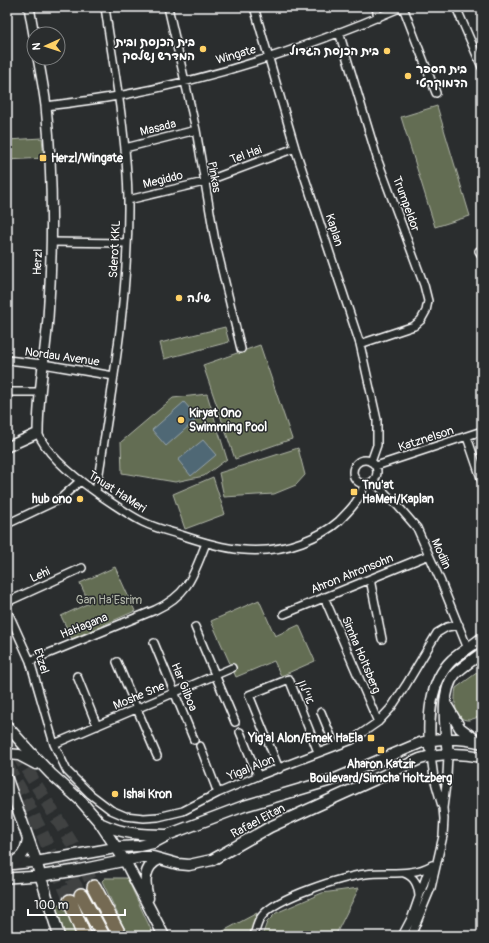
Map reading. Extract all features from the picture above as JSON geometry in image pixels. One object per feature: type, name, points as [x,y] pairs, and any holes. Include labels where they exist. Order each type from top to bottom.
[{"type":"highway","points":[[94,887],[120,936]]},
{"type":"highway","points":[[84,936],[75,898],[103,936]]},
{"type":"main road","points":[[431,756],[430,707],[438,681],[452,661],[482,638]]},
{"type":"main road","points":[[448,755],[445,702],[447,692],[454,675],[482,653]]},
{"type":"main road","points":[[445,702],[460,728],[468,736],[482,743]]},
{"type":"main road","points":[[7,726],[18,740],[51,774],[80,800],[100,823],[125,860],[164,936]]},
{"type":"main road","name":"Rafael Eitan","points":[[36,862],[145,845],[158,841],[170,834],[244,806],[335,779],[414,745],[447,739],[482,743]]},
{"type":"main road","points":[[7,754],[20,755],[27,758],[51,774]]},
{"type":"main road","name":"Rafael Eitan","points":[[40,876],[142,857],[160,858],[178,864],[189,865],[212,860],[270,826],[420,759],[431,756],[448,755],[482,757]]},
{"type":"main road","points":[[7,779],[36,862],[59,936]]},
{"type":"main road","points":[[100,823],[120,832],[130,834],[170,834]]},
{"type":"main road","points":[[7,865],[15,862],[22,856],[27,846],[28,839]]},
{"type":"main road","points":[[104,865],[113,856],[118,848]]},
{"type":"main road","points":[[150,908],[146,886],[146,873],[152,862],[160,858]]},
{"type":"street","points":[[29,7],[32,26]]},
{"type":"street","name":"Sderot KKL","points":[[96,492],[122,316],[128,200],[125,148],[104,7]]},
{"type":"street","name":"Pinkas","points":[[168,7],[196,130],[215,241],[241,349]]},
{"type":"street","name":"Kaplan","points":[[254,7],[295,148],[360,344],[377,420],[377,445],[373,464]]},
{"type":"street","points":[[376,7],[378,18]]},
{"type":"street","name":"Wingate","points":[[46,106],[118,96],[185,81],[268,58],[378,18],[388,10],[402,7],[436,93]]},
{"type":"street","points":[[456,7],[482,67]]},
{"type":"street","name":"Trumpeldor","points":[[338,32],[378,161],[424,285],[428,301],[426,311],[421,320],[414,326],[360,344]]},
{"type":"street","name":"Herzl","points":[[38,433],[40,392],[48,318],[51,242],[50,167],[46,106],[39,66]]},
{"type":"street","name":"Masada","points":[[125,148],[196,130]]},
{"type":"street","name":"Tel Hai","points":[[204,182],[295,148]]},
{"type":"street","name":"Megiddo","points":[[128,200],[204,182]]},
{"type":"street","points":[[51,242],[126,243]]},
{"type":"street","name":"Nordau Avenue","points":[[7,360],[43,364],[114,376]]},
{"type":"street","points":[[7,392],[40,392]]},
{"type":"street","name":"Katznelson","points":[[373,464],[467,437],[482,431]]},
{"type":"street","points":[[7,447],[38,433]]},
{"type":"street","name":"Tnuat HaMeri","points":[[38,433],[44,445],[80,481],[118,508],[144,523],[226,548],[246,551],[273,550],[295,545],[315,537],[329,529],[355,504],[364,484]]},
{"type":"street","points":[[467,437],[482,481]]},
{"type":"street","points":[[362,461],[373,464],[377,472],[373,481],[364,484],[357,480],[354,470],[355,466],[362,461]]},
{"type":"street","points":[[7,524],[60,499],[73,489],[80,481]]},
{"type":"street","name":"Modiin","points":[[373,481],[417,528],[468,649]]},
{"type":"street","name":"HaHagana","points":[[30,661],[155,610],[172,601],[181,594],[192,578],[206,543]]},
{"type":"street","name":"Ahron Ahronsohn","points":[[284,614],[429,555]]},
{"type":"street","name":"Lehi","points":[[7,602],[82,568]]},
{"type":"street","points":[[370,579],[382,639]]},
{"type":"street","name":"Simha Holtsberg","points":[[324,598],[378,722]]},
{"type":"street","name":"Etzel","points":[[7,610],[30,661],[47,722]]},
{"type":"street","name":"Yigal Alon","points":[[47,722],[54,744],[68,771],[99,802],[117,813],[134,818],[158,817],[183,811],[218,793],[258,776],[352,740],[378,722],[397,699],[437,633],[447,627],[458,625]]},
{"type":"street","points":[[195,627],[235,722]]},
{"type":"street","name":"Har Gilboa","points":[[154,643],[194,740]]},
{"type":"street","points":[[117,662],[158,756]]},
{"type":"street","name":"Moshe Sne","points":[[54,744],[232,668]]},
{"type":"street","points":[[77,676],[97,726]]},
{"type":"street","name":"איילון","points":[[279,769],[249,695],[289,679],[318,752]]},
{"type":"street","points":[[320,712],[335,746]]},
{"type":"street","points":[[240,732],[258,776]]},
{"type":"street","points":[[200,746],[218,793]]},
{"type":"street","points":[[411,936],[431,888],[440,850],[444,828],[443,808],[448,755]]},
{"type":"street","points":[[431,756],[434,778],[443,808]]},
{"type":"street","points":[[402,936],[412,917],[427,874],[440,850]]},
{"type":"street","points":[[7,865],[36,862]]},
{"type":"street","points":[[254,936],[256,927],[262,916],[273,907],[290,898],[329,882],[367,874],[417,872],[432,866]]},
{"type":"street","points":[[402,873],[410,876],[415,881],[419,898]]},
{"type":"street","points":[[7,878],[40,876]]},
{"type":"green space","points":[[437,106],[470,216],[435,227],[401,117]]},
{"type":"green space","points":[[42,138],[44,158],[7,160],[7,140]]},
{"type":"green space","points":[[225,327],[229,342],[164,359],[160,343]]},
{"type":"green space","points":[[260,345],[292,439],[235,459],[203,365]]},
{"type":"green space","name":"Kiryat Ono Swimming Pool","points":[[207,394],[227,459],[204,476],[175,482],[122,473],[121,442],[173,398]]},
{"type":"green space","points":[[298,448],[305,475],[296,485],[274,494],[224,497],[219,473]]},
{"type":"green space","points":[[213,477],[225,514],[185,529],[173,494]]},
{"type":"green space","name":"Gan Ha'Esrim","points":[[115,567],[135,611],[72,639],[61,616],[89,603],[80,583]]},
{"type":"green space","points":[[259,600],[275,636],[299,625],[315,661],[281,676],[274,661],[236,677],[211,621]]},
{"type":"green space","points":[[482,669],[482,716],[469,720],[464,719],[457,713],[455,703],[456,688]]},
{"type":"green space","points":[[105,878],[127,878],[154,936],[128,936],[102,881]]},
{"type":"green space","points":[[359,888],[335,936],[262,936],[267,922],[276,913],[322,893]]},
{"type":"green space","points":[[65,902],[78,936],[64,936],[55,906]]},
{"type":"green space","points":[[257,913],[251,936],[214,936]]},
{"type":"water","points":[[184,402],[198,418],[166,446],[152,430]]},
{"type":"water","points":[[203,440],[216,455],[191,476],[178,460]]},
{"type":"tunnel","points":[[7,737],[73,845],[94,887]]},
{"type":"tunnel","points":[[7,766],[22,792],[43,835],[70,901]]},
{"type":"tunnel","points":[[62,862],[81,895]]},
{"type":"place","name":"בית הכנסת ובית המדרש נשלסק","points":[[203,49]]},
{"type":"place","name":"בית הכנסת הגדול","points":[[387,51]]},
{"type":"place","name":"בית הספר הדמוקרטי","points":[[408,76]]},
{"type":"place","name":"Herzl/Wingate","points":[[43,158]]},
{"type":"place","name":"שילה","points":[[179,298]]},
{"type":"place","name":"Kiryat Ono Swimming Pool","points":[[181,420]]},
{"type":"place","name":"Tnu'at HaMeri/Kaplan","points":[[354,492]]},
{"type":"place","name":"hub ono","points":[[80,499]]},
{"type":"place","name":"Yig'al Alon/Emek HaEla","points":[[371,738]]},
{"type":"place","name":"Aharon Katzir Boulevard/Simcha Holtzberg","points":[[381,750]]},
{"type":"place","name":"Ishai Kron","points":[[115,794]]}]
